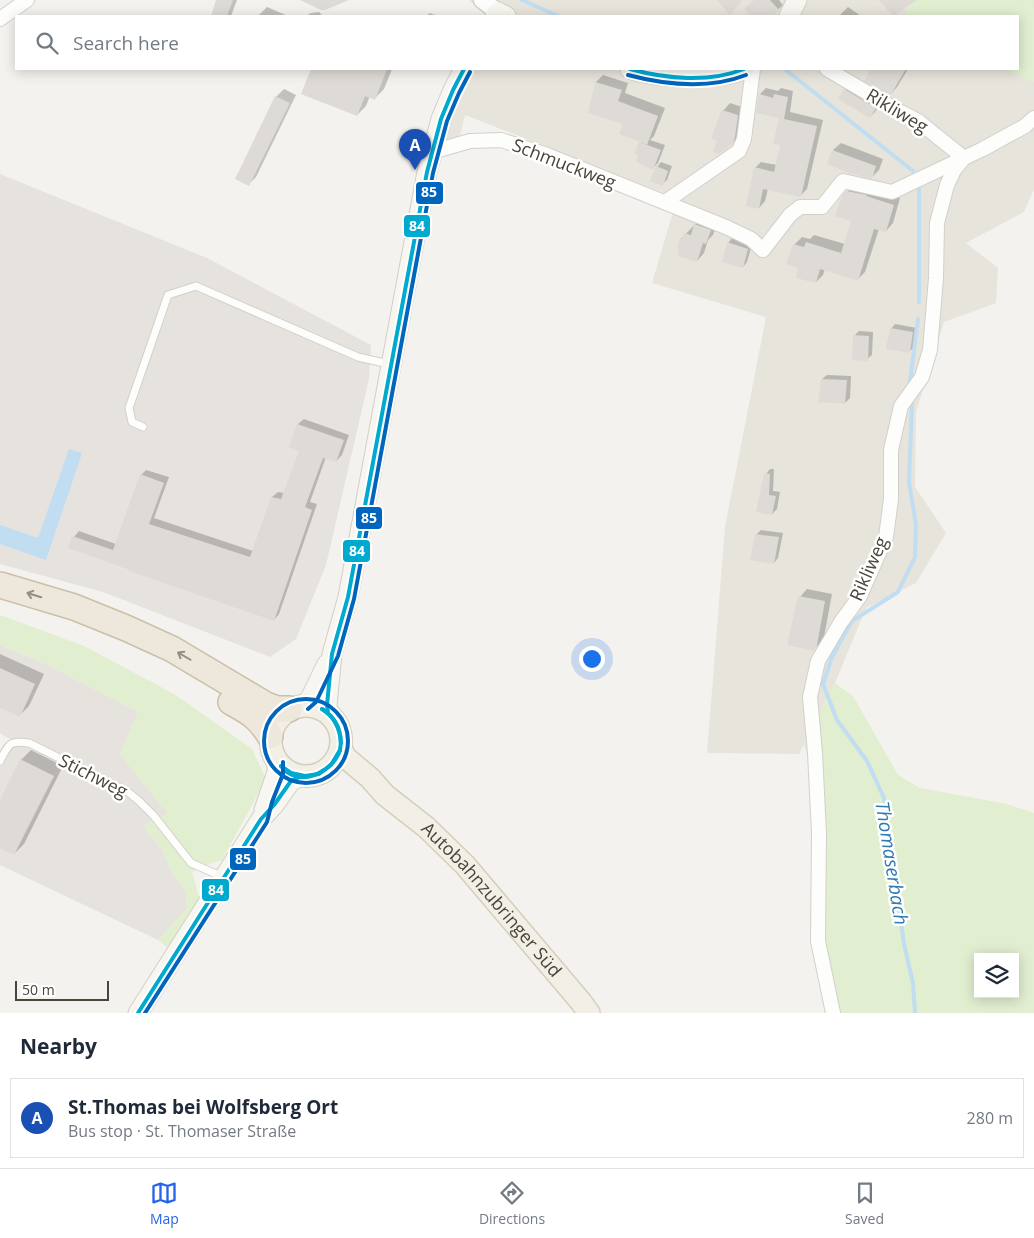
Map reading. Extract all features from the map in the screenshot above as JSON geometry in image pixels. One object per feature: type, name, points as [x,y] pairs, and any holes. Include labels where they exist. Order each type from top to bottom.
[{"type":"highway","points":[[0,585],[74,607],[126,628],[172,649],[266,705],[277,709],[297,707]]},
{"type":"highway","points":[[0,603],[61,621],[101,636],[162,663],[254,715],[270,736]]},
{"type":"main road","points":[[790,15],[798,0]]},
{"type":"main road","points":[[297,707],[317,707],[328,713],[338,725],[341,748],[337,757],[332,765],[313,776],[292,774],[284,769],[272,754],[270,736],[276,720],[282,714],[310,700],[332,654],[348,597],[432,152],[441,119],[463,70]]},
{"type":"main road","points":[[635,70],[667,76],[716,77],[742,70]]},
{"type":"main road","points":[[328,713],[327,705],[332,654]]},
{"type":"main road","name":"Autobahnzubringer Süd","points":[[341,748],[345,757],[370,778],[385,795],[426,827],[465,864],[589,1013]]},
{"type":"main road","points":[[261,819],[276,772],[277,762]]},
{"type":"main road","name":"Autobahnzubringer Süd","points":[[324,771],[349,778],[385,795]]},
{"type":"main road","points":[[138,1013],[261,819],[274,805],[291,781],[302,776]]},
{"type":"street","points":[[0,19],[27,0]]},
{"type":"street","points":[[482,0],[500,15]]},
{"type":"street","points":[[665,202],[739,152],[744,139],[753,70]]},
{"type":"street","name":"Rikliweg","points":[[829,70],[918,121],[964,158]]},
{"type":"street","name":"Rikliweg","points":[[833,1013],[818,941],[819,833],[810,696],[818,661],[841,622],[860,596],[886,537],[891,499],[891,450],[901,406],[922,377],[930,350],[936,278],[937,223],[947,185],[954,170],[964,158],[1025,126],[1034,118]]},
{"type":"street","name":"Schmuckweg","points":[[432,152],[470,141],[501,140],[547,155],[726,227],[751,239],[763,250],[790,215],[800,207],[822,207],[843,181],[892,192],[964,158]]},
{"type":"lane","points":[[144,427],[132,422],[128,408],[168,295],[196,286],[358,357],[392,365]]},
{"type":"lane","name":"Stichweg","points":[[0,760],[8,745],[17,742],[29,743],[128,792],[154,816],[191,863],[225,878]]},
{"type":"shaded area","points":[[469,0],[1034,0],[1034,189],[1024,212],[966,243],[998,268],[996,303],[944,322],[916,412],[915,487],[946,533],[916,583],[866,608],[835,683],[799,754],[707,753],[725,527],[766,317],[652,283],[677,198],[465,115],[456,152],[435,122],[461,70],[1019,70],[1019,15],[485,15]]},
{"type":"shaded area","points":[[0,174],[207,258],[371,345],[369,379],[326,565],[296,639],[270,657],[103,592],[0,564]]},
{"type":"shaded area","points":[[0,645],[44,663],[138,712],[120,754],[168,814],[143,826],[163,851],[173,875],[186,893],[187,909],[158,940],[0,865],[0,757],[10,739],[0,733]]},
{"type":"green space","points":[[904,0],[1034,1],[1034,82],[1006,70],[1019,70],[1019,15],[907,15]]},
{"type":"green space","points":[[0,615],[84,646],[174,694],[252,749],[266,779],[222,860],[192,872],[200,901],[169,949],[158,940],[187,909],[186,893],[173,875],[163,851],[143,826],[168,814],[120,754],[138,712],[44,663],[0,645]]},
{"type":"green space","points":[[835,683],[853,696],[898,775],[920,788],[1007,804],[1034,813],[1034,1013],[841,1013],[826,942],[824,775],[803,746]]},
{"type":"water","points":[[69,449],[82,453],[46,560],[0,544],[0,525],[38,538]]},
{"type":"building","points":[[216,0],[233,0],[227,15],[211,15]]},
{"type":"building","points":[[300,0],[349,0],[321,10]]},
{"type":"building","points":[[717,0],[743,0],[730,15]]},
{"type":"building","points":[[754,0],[770,0],[779,10],[774,15],[750,15],[744,9]]},
{"type":"building","points":[[879,0],[917,0],[894,15],[892,15]]},
{"type":"building","points":[[311,70],[387,70],[375,100],[365,96],[357,116],[301,94]]},
{"type":"building","points":[[870,70],[905,70],[890,96],[864,81]]},
{"type":"building","points":[[595,82],[622,90],[618,101],[658,116],[647,145],[619,134],[623,124],[588,113]]},
{"type":"building","points":[[844,89],[876,108],[870,118],[838,99]]},
{"type":"building","points":[[759,94],[773,98],[774,94],[788,97],[784,119],[817,126],[801,197],[763,189],[759,209],[746,206],[754,167],[774,172],[780,145],[773,144],[779,118],[756,113]]},
{"type":"building","points":[[275,96],[290,103],[249,186],[235,179]]},
{"type":"building","points":[[722,110],[738,115],[732,145],[719,154],[713,152],[717,141],[711,138]]},
{"type":"building","points":[[639,142],[661,150],[653,170],[636,162],[638,156],[634,154]]},
{"type":"building","points":[[832,150],[876,166],[872,179],[849,173],[827,164]]},
{"type":"building","points":[[656,166],[668,171],[663,186],[650,181]]},
{"type":"building","points":[[846,191],[867,195],[894,205],[886,232],[874,229],[858,281],[820,269],[816,283],[796,278],[798,268],[786,264],[793,244],[804,247],[806,242],[841,253],[851,221],[835,216],[842,196]]},
{"type":"building","points":[[694,224],[711,230],[706,244],[703,243],[697,262],[678,256],[679,249],[677,249],[684,233],[691,235]]},
{"type":"building","points":[[727,242],[748,249],[743,268],[722,262]]},
{"type":"building","points":[[890,328],[913,332],[910,353],[886,349]]},
{"type":"building","points":[[853,335],[869,336],[868,361],[852,360]]},
{"type":"building","points":[[821,379],[847,380],[845,404],[818,402]]},
{"type":"building","points":[[297,424],[344,440],[336,462],[323,458],[305,507],[312,510],[274,621],[68,548],[72,536],[113,550],[140,474],[164,483],[149,524],[250,557],[271,497],[281,499],[299,451],[289,447]]},
{"type":"building","points":[[764,473],[770,474],[769,495],[776,496],[772,515],[756,512]]},
{"type":"building","points":[[755,534],[779,537],[774,564],[750,560]]},
{"type":"building","points":[[798,596],[825,601],[817,645],[814,651],[787,645]]},
{"type":"building","points":[[0,668],[35,684],[20,717],[0,708]]},
{"type":"building","points":[[20,759],[54,776],[14,855],[0,848],[0,800]]},
{"type":"waterway","name":"Thomaserbach","points":[[522,0],[556,15]]},
{"type":"waterway","name":"Thomaserbach","points":[[786,70],[913,171]]},
{"type":"waterway","name":"Thomaserbach","points":[[919,189],[919,302]]},
{"type":"waterway","name":"Thomaserbach","points":[[910,381],[918,319]]},
{"type":"waterway","name":"Thomaserbach","points":[[912,403],[909,482],[916,525],[915,557],[898,592],[852,621],[832,657],[823,684],[837,720],[867,761],[884,798],[904,944],[913,983],[915,1013]]},
{"type":"transit line","name":"84","points":[[328,713],[327,705],[332,654],[348,597],[427,172],[441,119],[463,70]]},
{"type":"transit line","name":"84","points":[[635,70],[687,78],[716,76],[741,70]]},
{"type":"transit line","name":"85","points":[[308,709],[316,702],[338,656],[354,599],[433,173],[447,121],[470,72]]},
{"type":"transit line","name":"85","points":[[628,75],[657,81],[688,84],[718,82],[746,75]]},
{"type":"transit line","name":"85","points":[[306,699],[322,702],[341,718],[345,725],[348,741],[345,757],[329,776],[322,780],[306,783],[290,780],[271,764],[267,757],[264,741],[267,725],[283,706],[290,702],[306,699]]},
{"type":"transit line","name":"84","points":[[322,709],[332,717],[338,726],[341,738],[340,750]]},
{"type":"transit line","name":"84","points":[[322,709],[336,724],[341,743]]},
{"type":"transit line","name":"84","points":[[281,766],[291,773],[305,776],[319,774],[331,765],[340,750]]},
{"type":"transit line","name":"84","points":[[281,766],[294,776],[311,776],[332,764],[340,750]]},
{"type":"transit line","name":"85","points":[[145,1013],[267,822],[272,802],[283,774],[283,762]]},
{"type":"transit line","name":"84","points":[[138,1013],[261,819],[274,805],[291,781],[302,776]]},
{"type":"place","name":"St.Thomas bei Wolfsberg Ort","points":[[415,170]]}]
